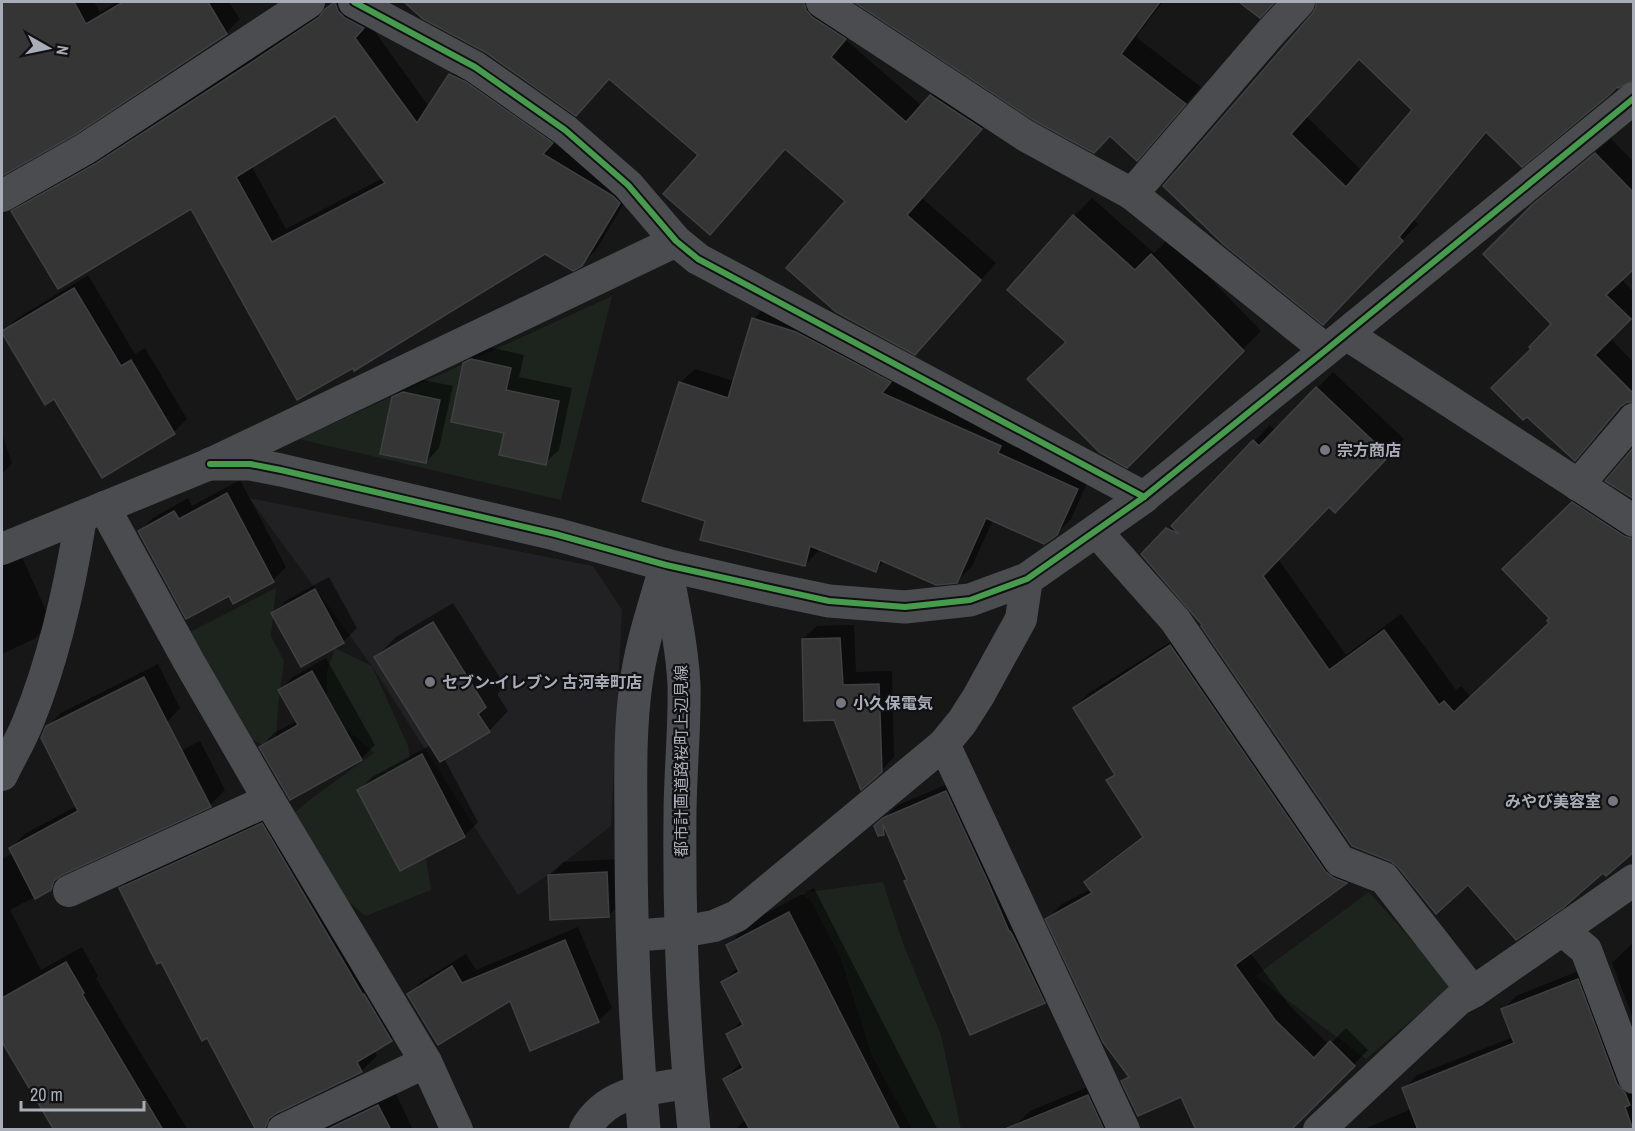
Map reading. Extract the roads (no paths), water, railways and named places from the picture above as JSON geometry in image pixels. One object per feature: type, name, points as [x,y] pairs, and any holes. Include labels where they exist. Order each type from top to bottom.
[{"type":"street","points":[[2,196],[85,148],[309,2]]},
{"type":"street","points":[[354,2],[475,67],[565,130],[628,185],[676,241],[698,259],[1144,497]]},
{"type":"street","points":[[822,2],[1026,136],[1132,194],[1336,342],[1578,485],[1634,521]]},
{"type":"street","points":[[1132,194],[1299,2]]},
{"type":"street","points":[[210,464],[250,464],[281,470],[555,534],[666,565],[829,601],[905,607],[970,600],[1027,579],[1144,497],[1634,98]]},
{"type":"street","points":[[2,549],[210,464],[676,241]]},
{"type":"street","points":[[1578,485],[1634,419]]},
{"type":"street","points":[[2,775],[28,723],[53,650],[72,573],[92,512]]},
{"type":"street","points":[[92,512],[189,662],[426,1062],[458,1130]]},
{"type":"street","points":[[1096,531],[1175,620],[1340,861],[1384,878],[1473,992]]},
{"type":"street","points":[[644,1130],[632,936],[631,750],[636,684],[644,643],[666,565]]},
{"type":"street","name":"都市計画道路桜町上辺見線","points":[[666,565],[680,642],[684,686],[680,816],[681,932],[689,1083],[694,1130]]},
{"type":"street","points":[[632,936],[714,927],[737,916],[944,744],[978,697],[1021,619],[1027,579]]},
{"type":"street","points":[[944,744],[1124,1130]]},
{"type":"street","points":[[69,891],[269,800]]},
{"type":"street","points":[[1320,1130],[1458,1000],[1473,992],[1634,880]]},
{"type":"street","points":[[1562,930],[1586,950],[1634,1078]]},
{"type":"street","points":[[283,1130],[426,1062]]},
{"type":"street","points":[[585,1130],[591,1118],[610,1101],[640,1090],[689,1083]]},
{"type":"place","name":"宗方商店","points":[[1325,450]]},
{"type":"place","name":"セブン-イレブン 古河幸町店","points":[[430,682]]},
{"type":"place","name":"小久保電気","points":[[841,703]]},
{"type":"place","name":"みやび美容室","points":[[1613,801]]}]
